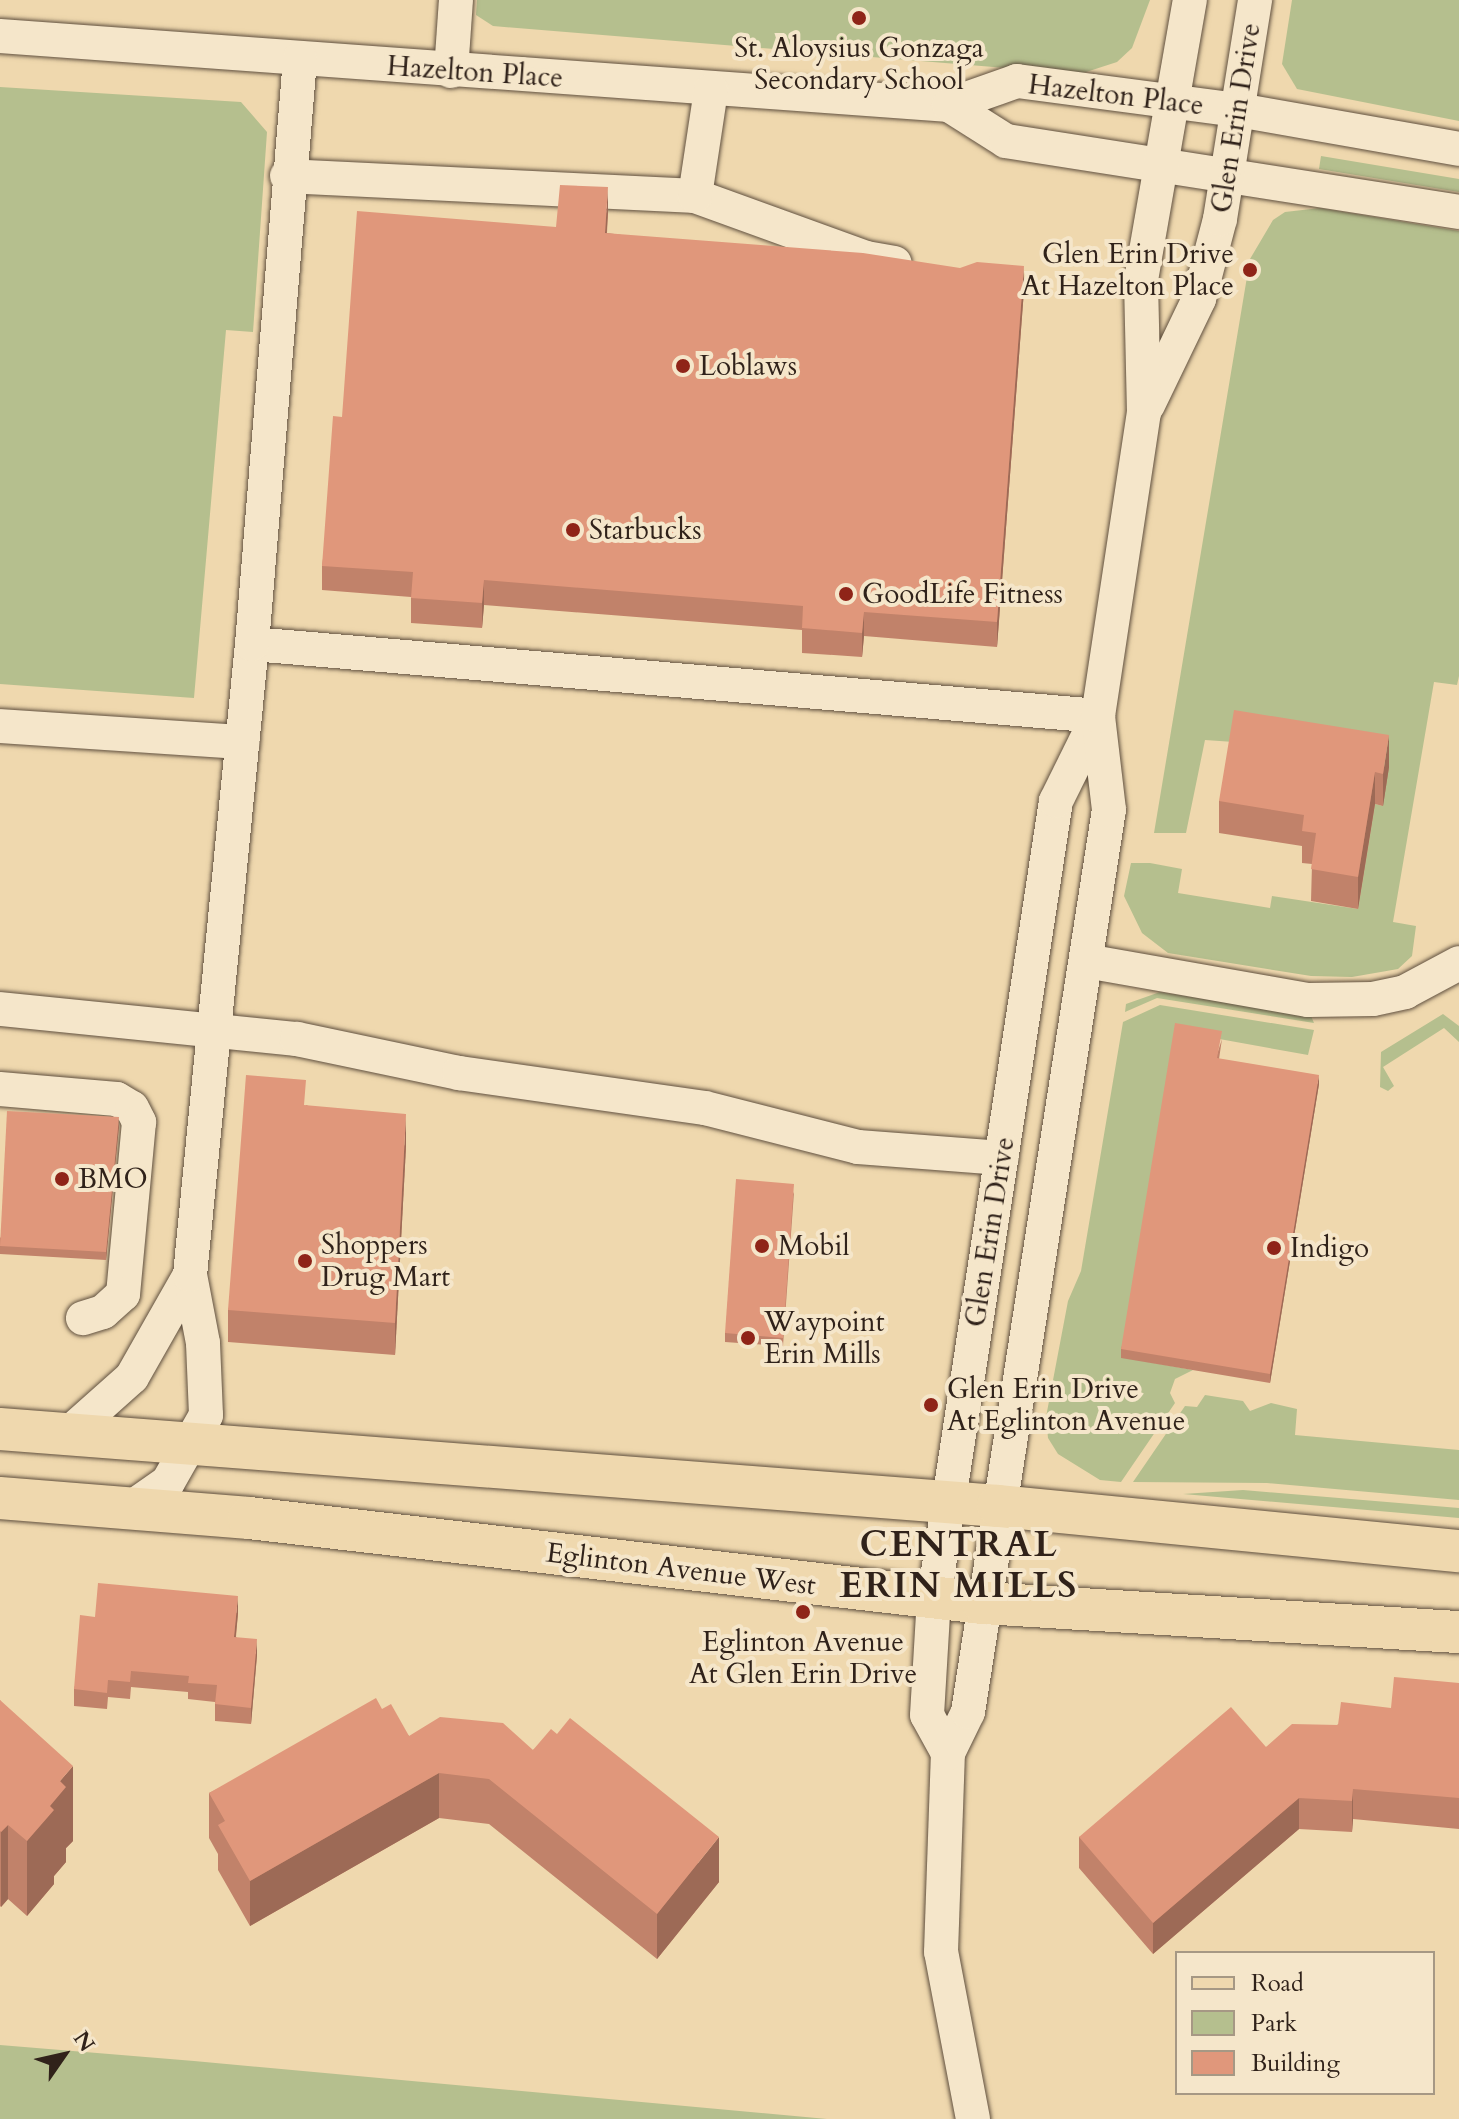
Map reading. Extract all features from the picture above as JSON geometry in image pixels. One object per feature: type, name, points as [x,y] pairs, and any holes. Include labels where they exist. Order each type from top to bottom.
[{"type":"main road","points":[[0,1429],[998,1506],[1459,1551]]},
{"type":"main road","name":"Eglinton Avenue West","points":[[0,1498],[131,1508],[983,1603],[1459,1632]]},
{"type":"street","points":[[451,71],[456,0]]},
{"type":"street","name":"Glen Erin Drive","points":[[973,2119],[941,1952],[948,1753],[968,1712],[1109,810],[1098,716],[1144,413],[1141,280],[1190,0]]},
{"type":"street","name":"Glen Erin Drive","points":[[1144,413],[1199,299],[1227,178],[1255,0]]},
{"type":"street","name":"Hazelton Place","points":[[0,36],[949,105],[1017,81],[1238,110],[1459,149]]},
{"type":"street","points":[[131,1508],[168,1482],[194,1444],[206,1415],[207,1396],[190,1275],[252,644],[287,176],[300,59]]},
{"type":"street","points":[[695,196],[711,90]]},
{"type":"street","name":"Hazelton Place","points":[[949,105],[1006,141],[1459,212]]},
{"type":"street","points":[[287,176],[695,196],[866,258],[922,267]]},
{"type":"street","points":[[252,644],[1098,716]]},
{"type":"street","name":"Glen Erin Drive","points":[[948,1753],[927,1715],[934,1598],[1056,801],[1098,716]]},
{"type":"street","points":[[0,726],[242,742]]},
{"type":"street","points":[[1086,961],[1308,1000],[1373,999],[1405,992],[1459,963]]},
{"type":"street","points":[[0,1009],[212,1028],[297,1039],[459,1073],[666,1100],[858,1147],[1002,1158]]},
{"type":"street","points":[[0,1089],[117,1099],[132,1108],[139,1122],[123,1294],[103,1312],[83,1318]]},
{"type":"street","points":[[67,1435],[132,1377],[190,1275]]},
{"type":"green space","points":[[477,0],[1150,0],[1132,48],[1117,62],[1080,74],[493,26],[476,15]]},
{"type":"green space","points":[[1292,0],[1459,0],[1459,121],[1297,89],[1282,64]]},
{"type":"green space","points":[[0,87],[241,102],[267,132],[253,332],[226,330],[194,698],[0,684]]},
{"type":"green space","points":[[1321,156],[1459,179],[1459,192],[1319,169]]},
{"type":"green space","points":[[1320,208],[1459,231],[1459,676],[1457,685],[1434,682],[1393,922],[1416,926],[1412,956],[1398,969],[1352,977],[1311,976],[1168,953],[1142,933],[1124,896],[1131,863],[1150,863],[1182,869],[1178,893],[1270,908],[1272,896],[1358,909],[1375,804],[1383,806],[1234,742],[1205,740],[1186,833],[1154,833],[1250,259],[1273,220],[1285,212]]},
{"type":"green space","points":[[1160,992],[1311,1016],[1314,1023],[1157,998],[1125,1012],[1126,1004]]},
{"type":"green space","points":[[1160,1005],[1314,1030],[1308,1055],[1175,1031],[1121,1357],[1193,1370],[1175,1379],[1170,1393],[1175,1403],[1121,1482],[1100,1480],[1058,1454],[1048,1438],[1046,1417],[1068,1301],[1081,1271],[1123,1022]]},
{"type":"green space","points":[[1443,1014],[1459,1026],[1459,1042],[1444,1028],[1383,1067],[1394,1086],[1388,1091],[1380,1087],[1381,1052]]},
{"type":"green space","points":[[1205,1395],[1243,1401],[1250,1411],[1271,1403],[1297,1409],[1295,1435],[1459,1450],[1459,1500],[1267,1483],[1133,1482],[1185,1406],[1197,1407]]},
{"type":"green space","points":[[1243,1490],[1459,1508],[1459,1518],[1183,1494]]},
{"type":"green space","points":[[0,2045],[194,2061],[827,2119],[0,2119]]},
{"type":"building","name":"Loblaws","points":[[560,185],[608,187],[605,233],[863,253],[960,268],[977,262],[1024,266],[997,622],[864,612],[862,633],[802,628],[803,606],[484,580],[482,603],[411,598],[413,572],[322,566],[333,416],[342,417],[357,211],[556,227]]},
{"type":"building","points":[[1234,710],[1389,735],[1383,774],[1375,772],[1358,877],[1311,869],[1316,833],[1302,831],[1304,815],[1219,801]]},
{"type":"building","points":[[1175,1023],[1222,1031],[1217,1058],[1319,1075],[1270,1374],[1121,1349]]},
{"type":"building","points":[[246,1075],[306,1080],[304,1105],[406,1114],[395,1323],[228,1310]]},
{"type":"building","points":[[7,1111],[119,1117],[106,1252],[0,1246]]},
{"type":"building","points":[[736,1179],[794,1184],[783,1338],[725,1333]]},
{"type":"building","points":[[98,1583],[238,1596],[234,1637],[257,1639],[251,1708],[215,1704],[217,1685],[188,1683],[189,1676],[131,1671],[130,1682],[108,1680],[107,1693],[74,1689],[80,1615],[95,1617]]},
{"type":"building","points":[[1394,1677],[1459,1683],[1459,1798],[1353,1789],[1352,1801],[1299,1798],[1153,1923],[1079,1837],[1231,1707],[1266,1747],[1292,1724],[1338,1725],[1341,1702],[1391,1708]]},
{"type":"building","points":[[376,1698],[382,1709],[391,1704],[409,1736],[440,1717],[503,1723],[533,1750],[551,1729],[557,1734],[570,1718],[719,1837],[657,1914],[489,1779],[439,1773],[250,1881],[218,1825],[225,1821],[209,1793]]},
{"type":"building","points":[[0,1700],[73,1766],[60,1781],[66,1787],[50,1806],[54,1810],[27,1841],[8,1825],[0,1831]]},
{"type":"place","name":"St. Aloysius Gonzaga Secondary School","points":[[859,18]]},
{"type":"place","name":"Glen Erin Drive At Hazelton Place","points":[[1250,270]]},
{"type":"place","name":"Loblaws","points":[[683,366]]},
{"type":"place","name":"Starbucks","points":[[573,530]]},
{"type":"place","name":"GoodLife Fitness","points":[[846,594]]},
{"type":"place","name":"BMO","points":[[62,1179]]},
{"type":"place","name":"Mobil","points":[[762,1246]]},
{"type":"place","name":"Indigo","points":[[1274,1248]]},
{"type":"place","name":"Shoppers Drug Mart","points":[[305,1261]]},
{"type":"place","name":"Waypoint Erin Mills","points":[[748,1338]]},
{"type":"place","name":"Glen Erin Drive At Eglinton Avenue","points":[[931,1405]]},
{"type":"place","name":"Eglinton Avenue At Glen Erin Drive","points":[[803,1612]]},
{"type":"district","name":"CENTRAL ERIN MILLS","points":[[959,1564]]}]
